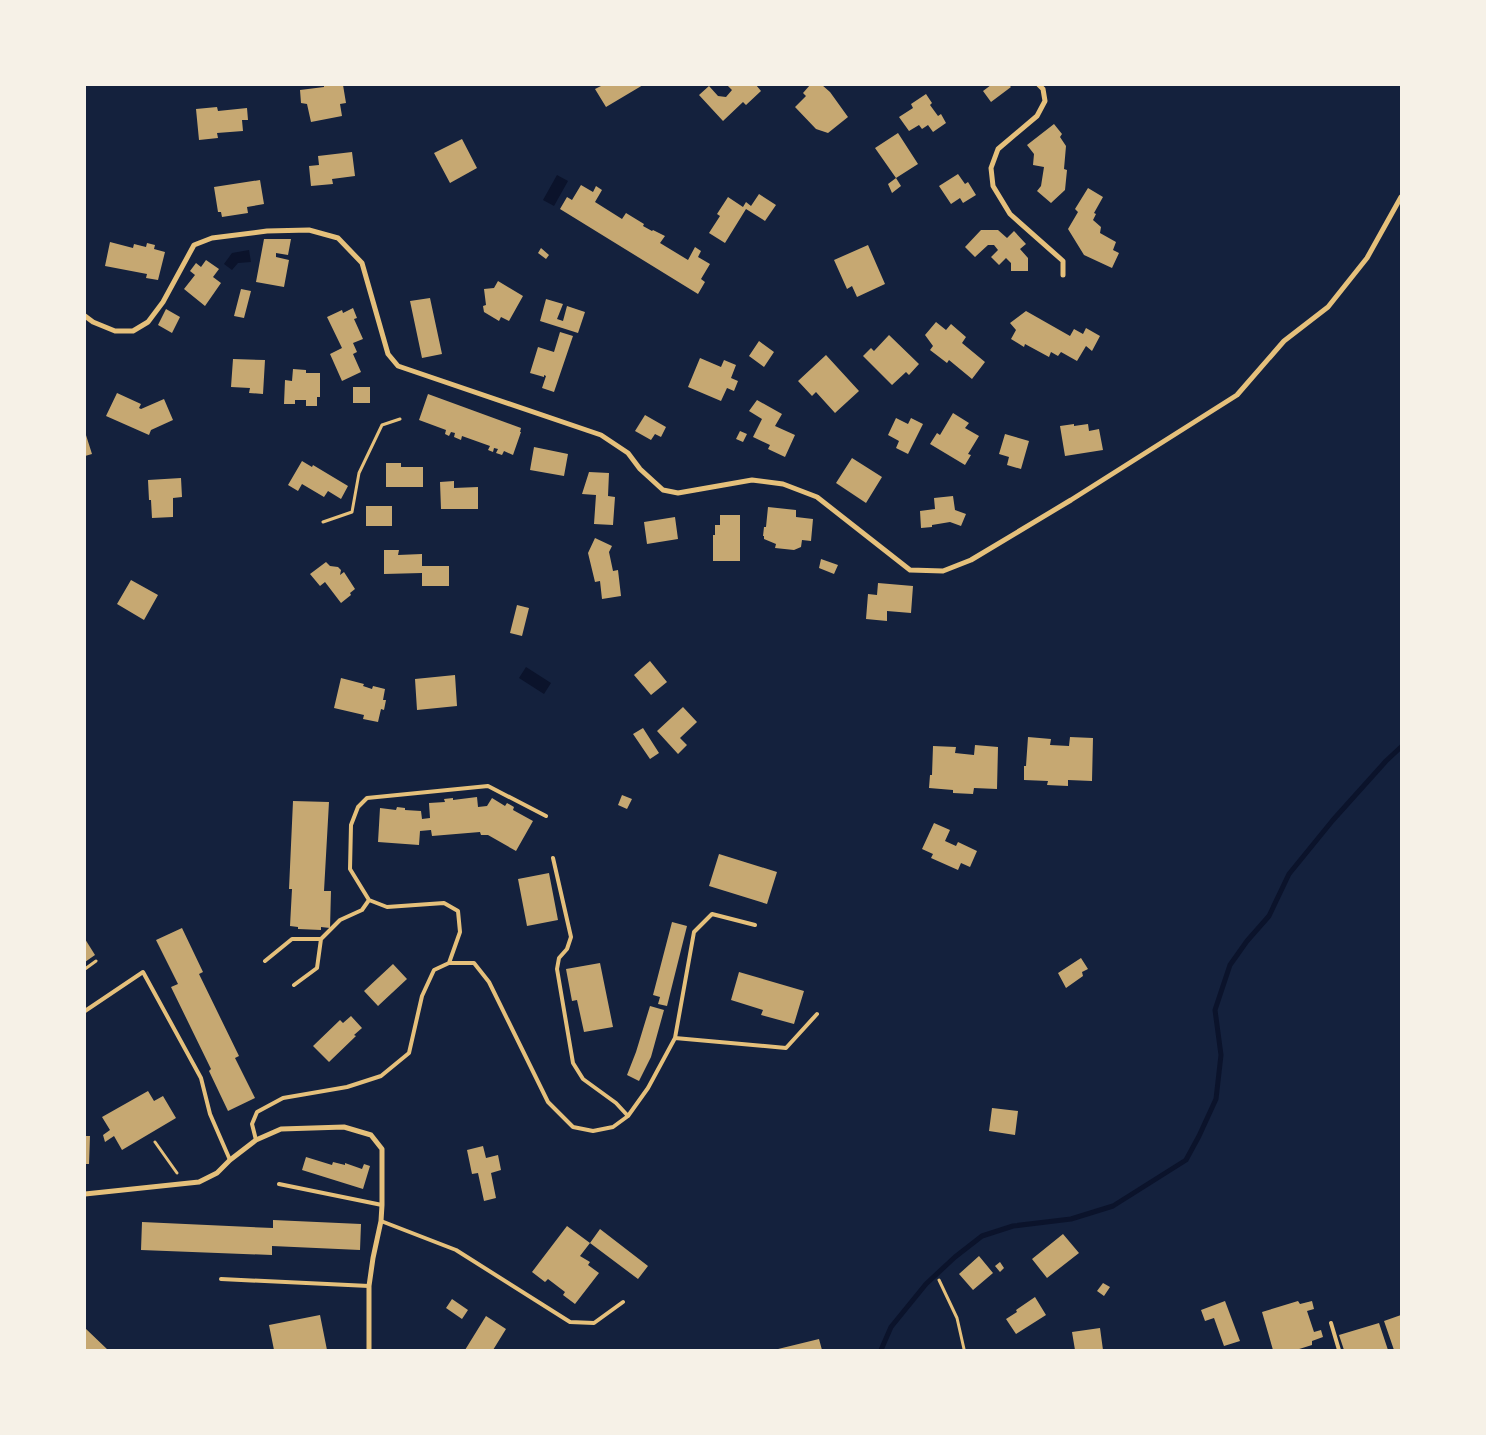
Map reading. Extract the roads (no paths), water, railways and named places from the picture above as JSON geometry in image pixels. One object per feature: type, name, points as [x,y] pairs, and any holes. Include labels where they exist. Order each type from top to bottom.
[{"type":"street","points":[[1041,87],[1045,101],[1037,116],[998,150],[991,168],[993,186],[1010,214],[1063,260],[1063,275]]},
{"type":"street","points":[[85,316],[93,322],[116,331],[134,331],[148,322],[162,302],[194,245],[212,238],[267,231],[309,230],[338,238],[362,263],[388,354],[398,366],[601,435],[628,453],[640,469],[662,490],[678,493],[752,480],[783,484],[817,497],[910,570],[943,571],[970,560],[1071,500],[1237,395],[1284,341],[1328,307],[1367,258],[1401,196]]},
{"type":"street","points":[[85,1194],[199,1182],[217,1173],[230,1160],[256,1140],[281,1129],[344,1127],[371,1135],[382,1148],[382,1205],[369,1286],[369,1350]]},
{"type":"lane","points":[[449,963],[460,932],[458,911],[444,903],[387,907],[369,900],[350,870],[351,825],[358,807],[367,798],[488,786],[546,816]]},
{"type":"lane","points":[[553,858],[571,937],[567,949],[559,958],[558,969],[573,1063],[582,1079],[616,1103],[628,1116]]},
{"type":"lane","points":[[294,984],[317,968],[321,939],[340,920],[362,910],[369,900]]},
{"type":"lane","points":[[256,1140],[252,1124],[257,1112],[283,1098],[346,1087],[381,1076],[409,1053],[422,996],[434,970],[449,963],[474,963],[489,982],[548,1102],[573,1127],[593,1131],[613,1127],[628,1116],[648,1088],[675,1038],[694,932],[712,914],[755,925]]},
{"type":"lane","points":[[266,961],[292,939],[321,939]]},
{"type":"lane","points":[[85,1011],[143,972],[201,1078],[210,1114],[230,1160]]},
{"type":"lane","points":[[675,1038],[786,1048],[817,1014]]},
{"type":"lane","points":[[279,1184],[382,1205]]},
{"type":"lane","points":[[381,1220],[456,1250],[570,1322],[594,1323],[623,1302]]},
{"type":"lane","points":[[221,1279],[369,1286]]},
{"type":"lane","points":[[1331,1323],[1339,1350]]},
{"type":"water","points":[[557,175],[568,181],[554,206],[543,200]]},
{"type":"water","points":[[249,250],[251,262],[238,263],[232,270],[224,264],[232,253]]},
{"type":"water","points":[[526,667],[551,683],[544,694],[519,678]]},
{"type":"waterway","points":[[881,1350],[891,1327],[926,1284],[955,1257],[982,1236],[1013,1226],[1071,1219],[1113,1206],[1186,1160],[1216,1099],[1221,1055],[1215,1010],[1230,965],[1247,941],[1269,916],[1289,874],[1333,820],[1401,747]]}]
